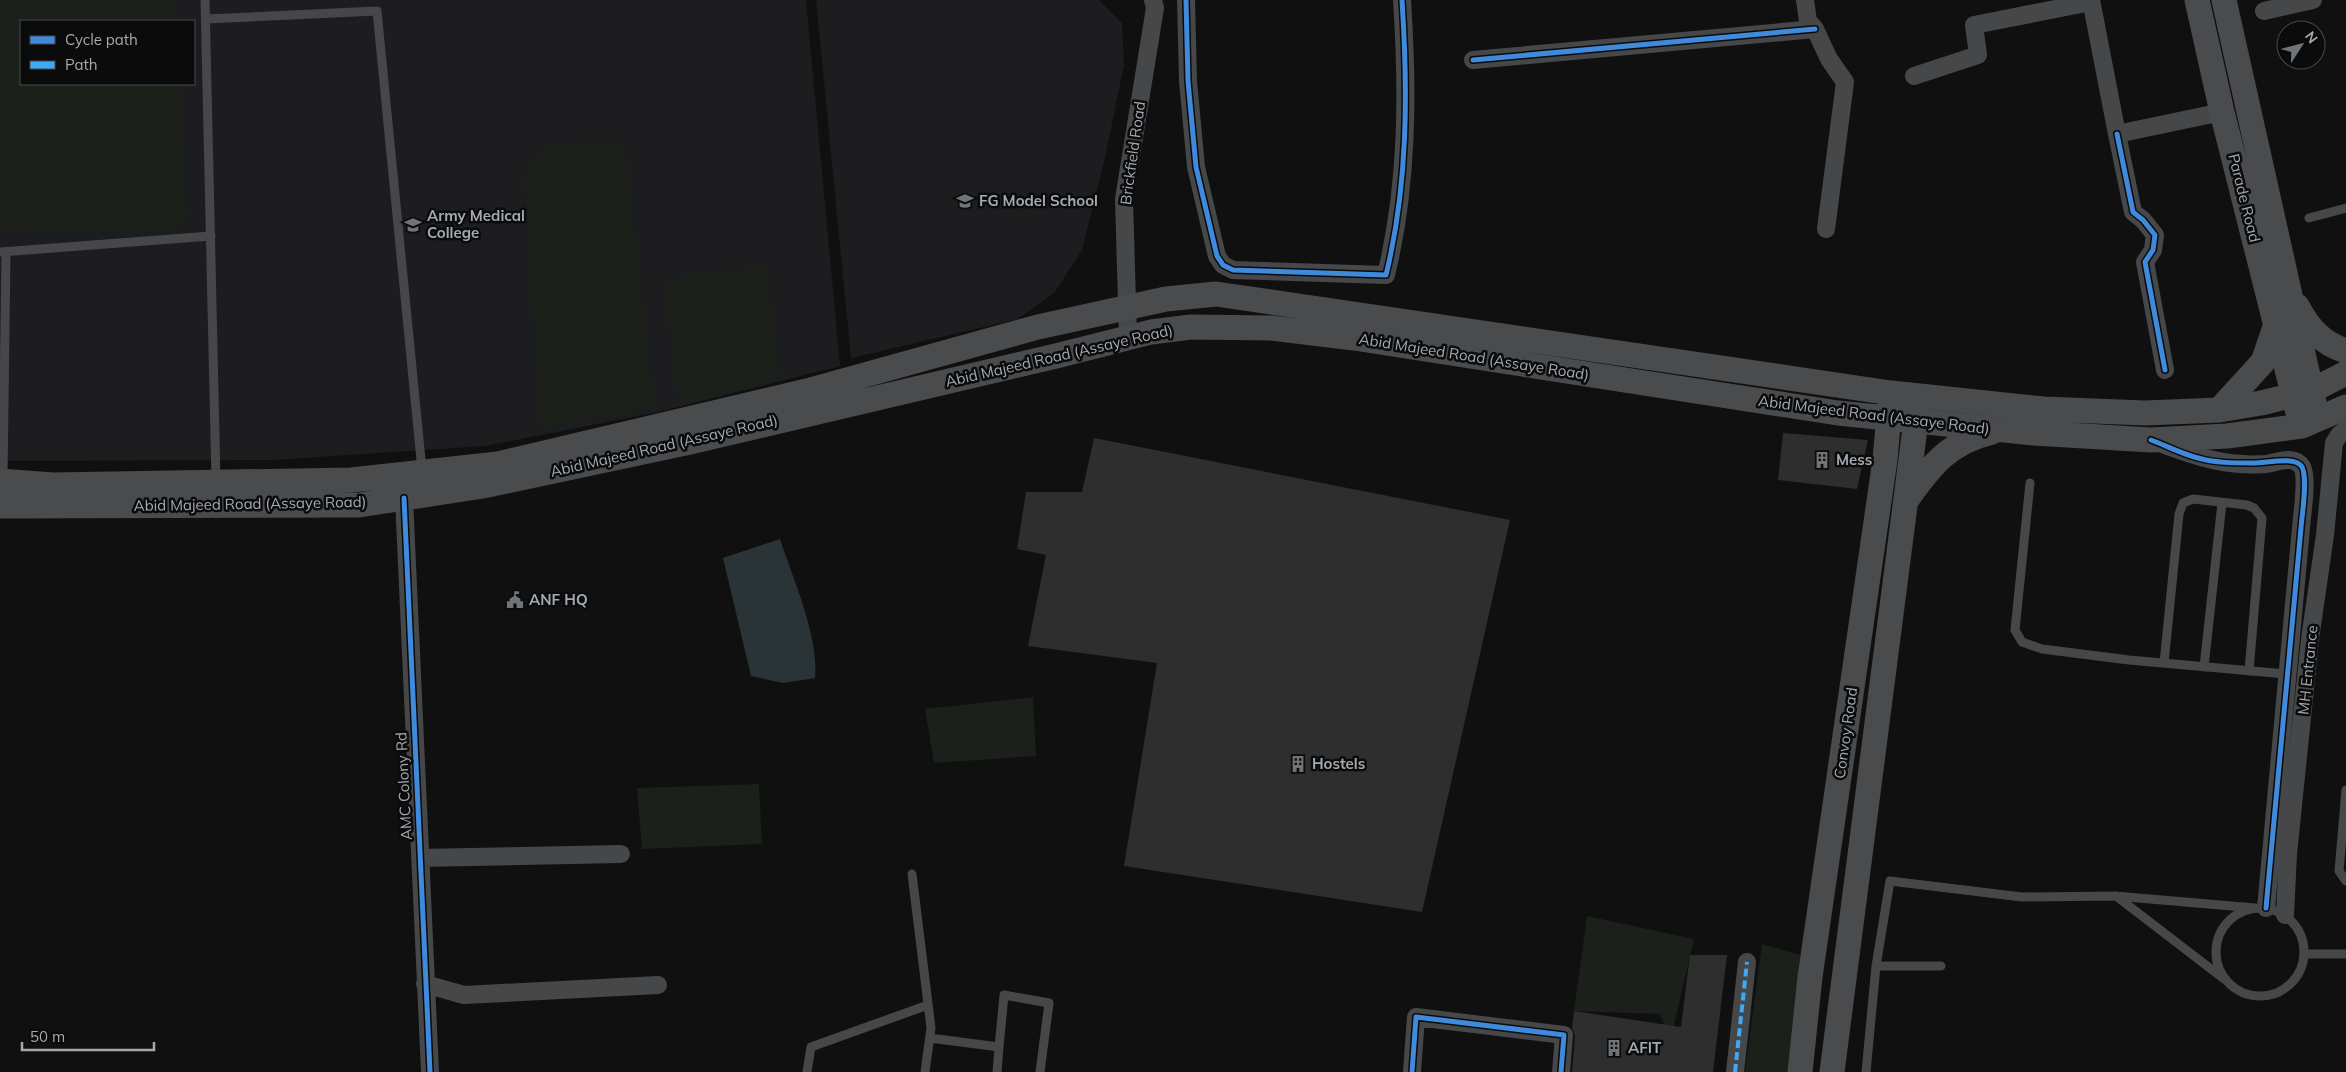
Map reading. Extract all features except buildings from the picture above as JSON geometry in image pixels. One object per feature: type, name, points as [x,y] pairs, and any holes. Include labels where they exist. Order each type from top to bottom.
[{"type":"main road","name":"Parade Road","points":[[2197,0],[2222,112],[2276,324],[2302,394]]},
{"type":"main road","name":"Parade Road","points":[[2224,0],[2288,291],[2302,394]]},
{"type":"main road","points":[[2288,291],[2304,320],[2315,334],[2329,344],[2346,351]]},
{"type":"main road","name":"Abid Majeed Road (Assaye Road)","points":[[2,494],[53,485],[351,480],[498,464],[807,391],[1038,327],[1166,299],[1216,294],[1919,397],[2044,408],[2135,413],[2219,410],[2302,394],[2346,373]]},
{"type":"main road","points":[[2219,410],[2263,362],[2276,324]]},
{"type":"main road","name":"Abid Majeed Road (Assaye Road)","points":[[2,494],[359,506],[483,486],[690,442],[1056,356],[1128,337],[1191,326],[1271,328],[1890,419],[2001,430],[2151,440],[2228,436],[2310,423],[2346,408]]},
{"type":"main road","name":"Convoy Road","points":[[1800,1072],[1810,977],[1886,460],[1891,393]]},
{"type":"main road","points":[[2302,394],[2310,423]]},
{"type":"main road","name":"Convoy Road","points":[[1832,1072],[1919,397]]},
{"type":"main road","points":[[1906,501],[1930,467],[1950,449],[1972,437],[2001,430]]},
{"type":"street","name":"Brickfield Road","points":[[1128,337],[1124,199],[1155,8],[1154,0]]},
{"type":"street","points":[[1186,0],[1188,81],[1196,167],[1211,236],[1220,261],[1233,270],[1386,275],[1401,183],[1405,134],[1407,95],[1402,0]]},
{"type":"street","points":[[1805,0],[1808,21],[1815,29],[1829,59],[1845,82],[1826,229]]},
{"type":"street","points":[[2264,11],[2313,0]]},
{"type":"street","points":[[1914,76],[1978,55],[1974,25],[2091,1],[2133,212],[2143,220],[2155,235],[2154,250],[2145,262],[2165,370]]},
{"type":"street","points":[[1473,60],[1815,29]]},
{"type":"street","points":[[2117,134],[2222,112]]},
{"type":"street","name":"MH Entrance","points":[[2285,916],[2288,854],[2310,639],[2325,535],[2334,443],[2339,434],[2346,429]]},
{"type":"street","points":[[2151,440],[2198,458],[2227,463],[2266,464],[2291,460],[2299,463],[2303,468],[2304,486],[2301,528],[2261,908]]},
{"type":"street","name":"AMC Colony Rd","points":[[404,498],[430,1072]]},
{"type":"street","points":[[420,858],[621,854]]},
{"type":"street","points":[[1735,1072],[1747,962]]},
{"type":"street","points":[[426,984],[464,994],[658,985]]},
{"type":"street","points":[[1412,1072],[1416,1017],[1564,1036],[1561,1072]]},
{"type":"lane","points":[[205,0],[216,482]]},
{"type":"lane","points":[[206,19],[377,11],[422,473]]},
{"type":"lane","points":[[2309,218],[2346,208]]},
{"type":"lane","points":[[2,494],[3,252],[211,236]]},
{"type":"lane","points":[[2030,483],[2015,630],[2017,637],[2022,642],[2042,649],[2286,674]]},
{"type":"lane","points":[[2164,663],[2180,508],[2183,503],[2193,499],[2254,508],[2262,518],[2249,671]]},
{"type":"lane","points":[[2204,667],[2222,503]]},
{"type":"lane","points":[[2346,790],[2339,871],[2346,880]]},
{"type":"lane","points":[[912,874],[928,1004],[930,1038],[925,1072]]},
{"type":"lane","points":[[1866,1072],[1876,966],[1890,881],[2022,897],[2116,896],[2261,908],[2285,916],[2300,932],[2304,954],[2301,968],[2293,980],[2282,989],[2269,995],[2255,995],[2242,991],[2116,896]]},
{"type":"lane","points":[[2230,983],[2221,972],[2217,958],[2217,944],[2221,931],[2236,916],[2261,908]]},
{"type":"lane","points":[[2304,954],[2346,954]]},
{"type":"lane","points":[[1876,966],[1941,966]]},
{"type":"lane","points":[[997,1072],[1004,995],[1049,1003],[1040,1072]]},
{"type":"lane","points":[[808,1072],[811,1047],[928,1004]]},
{"type":"lane","points":[[930,1038],[999,1047]]},
{"type":"shaded area","name":"Army Medical College","points":[[0,0],[806,0],[840,366],[654,413],[485,446],[273,460],[0,461]]},
{"type":"shaded area","points":[[0,0],[173,0],[174,20],[20,20],[20,85],[179,85],[188,220],[164,233],[1,230]]},
{"type":"shaded area","name":"FG Model School","points":[[816,0],[1099,0],[1122,23],[1124,65],[1106,153],[1082,250],[1055,292],[1018,319],[851,358]]},
{"type":"shaded area","points":[[608,141],[625,147],[655,408],[540,429],[524,177],[532,157],[543,149],[571,144]]},
{"type":"shaded area","points":[[767,265],[781,378],[679,406],[663,280]]},
{"type":"shaded area","points":[[780,539],[804,608],[813,644],[815,662],[815,678],[783,683],[751,676],[723,558]]},
{"type":"shaded area","points":[[1033,697],[1036,756],[934,763],[925,709]]},
{"type":"shaded area","points":[[759,784],[762,844],[642,849],[637,788]]},
{"type":"shaded area","points":[[1587,916],[1694,939],[1671,1038],[1656,1041],[1664,1024],[1659,1014],[1574,1011]]},
{"type":"shaded area","points":[[1762,944],[1800,955],[1788,1072],[1745,1072]]},
{"type":"marked path","points":[[1735,1072],[1747,962]]},
{"type":"cycle path","points":[[1186,0],[1188,81],[1196,167],[1217,256],[1223,265],[1233,270],[1386,275],[1399,207],[1405,138],[1402,0]]},
{"type":"cycle path","points":[[1473,60],[1815,29]]},
{"type":"cycle path","points":[[2117,134],[2133,212],[2143,220],[2155,235],[2153,250],[2145,262],[2165,370]]},
{"type":"cycle path","points":[[2151,440],[2186,454],[2211,461],[2245,463],[2293,461],[2298,463],[2304,472],[2304,497],[2266,908]]},
{"type":"cycle path","points":[[404,498],[430,1072]]},
{"type":"cycle path","points":[[1412,1072],[1416,1017],[1564,1035],[1561,1072]]},
{"type":"place","name":"FG Model School","points":[[965,201]]},
{"type":"place","name":"Army Medical College","points":[[413,225]]},
{"type":"place","name":"Mess","points":[[1822,460]]},
{"type":"place","name":"ANF HQ","points":[[515,600]]},
{"type":"place","name":"Hostels","points":[[1298,764]]},
{"type":"place","name":"AFIT","points":[[1614,1048]]}]
